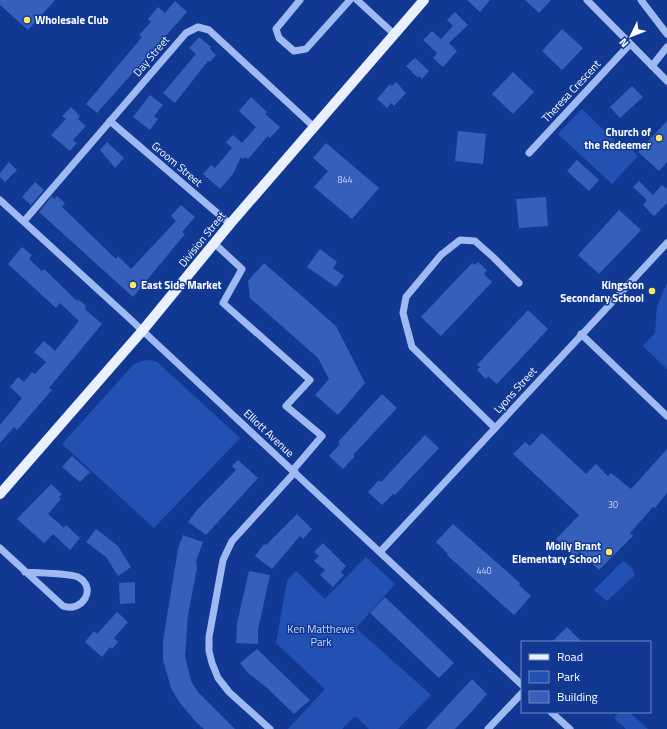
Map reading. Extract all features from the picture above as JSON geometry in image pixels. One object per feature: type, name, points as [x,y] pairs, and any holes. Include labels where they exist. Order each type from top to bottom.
[{"type":"main road","name":"Division Street","points":[[0,494],[143,330],[230,224],[424,0]]},
{"type":"street","points":[[300,0],[276,28],[279,38],[294,51],[306,49],[350,0]]},
{"type":"street","points":[[357,0],[394,34]]},
{"type":"street","points":[[587,0],[667,81]]},
{"type":"street","points":[[641,0],[667,34]]},
{"type":"street","name":"Day Street","points":[[25,220],[186,32],[198,27],[209,30],[314,127]]},
{"type":"street","name":"Theresa Crescent","points":[[529,153],[630,44]]},
{"type":"street","points":[[652,66],[667,47]]},
{"type":"street","name":"Groom Street","points":[[110,122],[230,224]]},
{"type":"street","name":"Elliott Avenue","points":[[0,200],[25,220],[521,684]]},
{"type":"street","points":[[495,428],[412,347],[403,313],[406,297],[441,255],[460,240],[474,241],[493,257],[519,283]]},
{"type":"street","points":[[214,243],[242,269],[223,303],[310,380],[286,406],[322,436],[294,471],[232,541],[223,560],[209,651],[218,678],[229,692],[270,729]]},
{"type":"street","name":"Lyons Street","points":[[380,552],[667,243]]},
{"type":"street","points":[[581,334],[667,416]]},
{"type":"street","points":[[0,548],[25,572],[63,606],[70,608],[78,606],[87,596],[88,588],[84,582],[76,576],[25,572]]},
{"type":"street","points":[[488,729],[521,694]]},
{"type":"street","points":[[552,713],[570,729]]},
{"type":"green space","points":[[582,109],[620,146],[624,142],[638,156],[612,184],[558,134]]},
{"type":"green space","points":[[667,283],[667,369],[643,346],[655,333],[657,306]]},
{"type":"green space","points":[[145,360],[156,361],[240,438],[154,528],[62,444],[134,364]]},
{"type":"green space","name":"Ken Matthews Park","points":[[366,557],[395,584],[356,628],[431,695],[398,729],[369,729],[355,716],[342,729],[288,729],[325,689],[276,643],[287,581],[296,571],[325,599]]},
{"type":"green space","points":[[623,561],[631,567],[635,575],[607,601],[594,590]]},
{"type":"green space","points":[[618,713],[630,713],[648,729],[626,729],[614,718]]},
{"type":"building","name":"Wholesale Club","points":[[0,0],[55,0],[28,30],[0,5]]},
{"type":"building","points":[[467,0],[490,0],[480,12]]},
{"type":"building","points":[[525,0],[551,0],[539,13]]},
{"type":"building","points":[[175,1],[187,12],[97,113],[86,104],[142,37],[139,35],[151,22],[148,19],[158,7],[165,13]]},
{"type":"building","points":[[455,12],[468,25],[449,43],[457,51],[443,67],[433,58],[437,53],[423,40],[432,31],[441,39],[453,26],[447,20]]},
{"type":"building","points":[[562,29],[583,48],[562,70],[542,51]]},
{"type":"building","points":[[199,37],[211,47],[210,49],[216,55],[210,62],[208,61],[175,103],[163,93],[196,54],[189,48]]},
{"type":"building","points":[[415,58],[429,71],[422,79],[419,76],[418,78],[406,66]]},
{"type":"building","points":[[513,72],[534,92],[513,114],[492,94]]},
{"type":"building","points":[[396,82],[406,93],[394,106],[391,103],[387,108],[377,99],[390,84],[392,86]]},
{"type":"building","points":[[632,86],[643,97],[620,118],[610,107]]},
{"type":"building","points":[[150,95],[163,105],[154,116],[158,119],[150,130],[133,117]]},
{"type":"building","points":[[251,97],[267,112],[265,114],[280,127],[270,138],[268,136],[248,159],[246,157],[243,159],[241,157],[233,174],[220,189],[203,174],[211,165],[215,168],[232,148],[226,142],[233,135],[242,143],[256,127],[239,111]]},
{"type":"building","points":[[71,107],[80,116],[78,119],[86,126],[73,140],[77,143],[70,151],[51,135],[66,119],[62,116]]},
{"type":"building","name":"Church of the Redeemer","points":[[667,121],[667,162],[659,171],[638,152]]},
{"type":"building","points":[[458,131],[486,134],[483,164],[455,161]]},
{"type":"building","points":[[107,142],[124,158],[115,168],[100,150]]},
{"type":"building","points":[[326,143],[379,188],[352,219],[314,187],[328,171],[313,158]]},
{"type":"building","points":[[577,160],[599,180],[589,191],[567,171]]},
{"type":"building","points":[[9,162],[17,170],[5,182],[0,177],[0,173]]},
{"type":"building","points":[[639,181],[653,195],[662,185],[667,189],[667,203],[654,216],[643,205],[647,200],[633,187]]},
{"type":"building","points":[[35,182],[44,190],[31,205],[22,197]]},
{"type":"building","points":[[52,196],[54,199],[57,196],[65,203],[62,207],[116,259],[118,256],[131,269],[176,221],[171,216],[181,205],[195,217],[182,232],[185,234],[133,297],[39,212]]},
{"type":"building","points":[[546,197],[548,226],[519,228],[516,199]]},
{"type":"building","points":[[619,210],[641,230],[599,274],[578,255]]},
{"type":"building","points":[[22,247],[32,255],[29,259],[42,271],[44,269],[77,301],[78,299],[86,306],[85,309],[102,324],[49,388],[52,390],[17,430],[14,427],[0,443],[0,425],[22,398],[10,387],[18,377],[24,382],[32,372],[35,374],[46,362],[34,352],[44,341],[55,351],[79,321],[60,303],[56,308],[8,264]]},
{"type":"building","points":[[320,249],[337,262],[333,268],[344,276],[336,287],[307,267]]},
{"type":"building","points":[[478,262],[487,270],[484,274],[492,282],[441,336],[421,317],[472,263],[475,265]]},
{"type":"building","points":[[264,263],[336,326],[365,383],[338,415],[315,395],[329,379],[318,358],[250,298],[248,281]]},
{"type":"building","points":[[528,310],[548,329],[497,384],[488,376],[486,379],[477,370],[480,367],[477,365]]},
{"type":"building","points":[[382,394],[397,408],[353,455],[355,456],[343,469],[329,456],[340,444],[338,442]]},
{"type":"building","name":"Molly Brant Elementary School","points":[[542,433],[586,474],[596,464],[608,476],[611,473],[631,489],[667,449],[667,493],[655,508],[653,507],[630,533],[633,536],[599,570],[579,552],[575,557],[556,539],[579,515],[513,454],[525,442],[530,446]]},
{"type":"building","points":[[425,435],[439,448],[395,495],[393,494],[382,505],[368,492],[379,480],[381,482]]},
{"type":"building","points":[[72,456],[90,472],[80,482],[62,467]]},
{"type":"building","points":[[238,460],[258,478],[206,535],[188,522],[197,510],[236,470],[232,466]]},
{"type":"building","points":[[51,484],[62,494],[59,497],[61,499],[48,514],[64,528],[66,525],[80,538],[70,550],[53,534],[44,543],[17,519]]},
{"type":"building","points":[[297,514],[312,529],[303,539],[300,536],[272,569],[255,556],[264,544],[266,545]]},
{"type":"building","points":[[453,524],[520,583],[519,585],[531,596],[514,615],[447,555],[448,554],[436,542]]},
{"type":"building","points":[[96,529],[118,546],[131,567],[118,576],[106,557],[86,542]]},
{"type":"building","points":[[183,535],[203,542],[196,561],[197,568],[188,615],[185,657],[191,681],[198,692],[235,729],[204,729],[197,723],[180,703],[171,688],[163,660],[163,641],[178,549]]},
{"type":"building","points":[[323,543],[346,566],[341,572],[344,575],[333,587],[320,575],[325,570],[314,561],[319,556],[314,552]]},
{"type":"building","points":[[249,571],[270,575],[258,630],[258,644],[236,643],[237,623]]},
{"type":"building","points":[[135,582],[135,603],[120,604],[119,583]]},
{"type":"building","points":[[385,597],[454,663],[439,678],[370,613]]},
{"type":"building","points":[[117,612],[128,622],[114,638],[118,642],[112,649],[110,647],[102,657],[85,642],[94,631],[97,634]]},
{"type":"building","points":[[567,627],[581,641],[553,641]]},
{"type":"building","points":[[257,649],[310,700],[294,714],[266,687],[249,674],[240,663]]},
{"type":"building","points":[[472,679],[487,694],[473,710],[455,729],[426,729]]},
{"type":"place","name":"Wholesale Club","points":[[27,20]]},
{"type":"place","name":"Church of the Redeemer","points":[[659,138]]},
{"type":"place","name":"East Side Market","points":[[133,285]]},
{"type":"place","name":"Kingston Secondary School","points":[[652,291]]},
{"type":"place","name":"Molly Brant Elementary School","points":[[609,552]]}]
